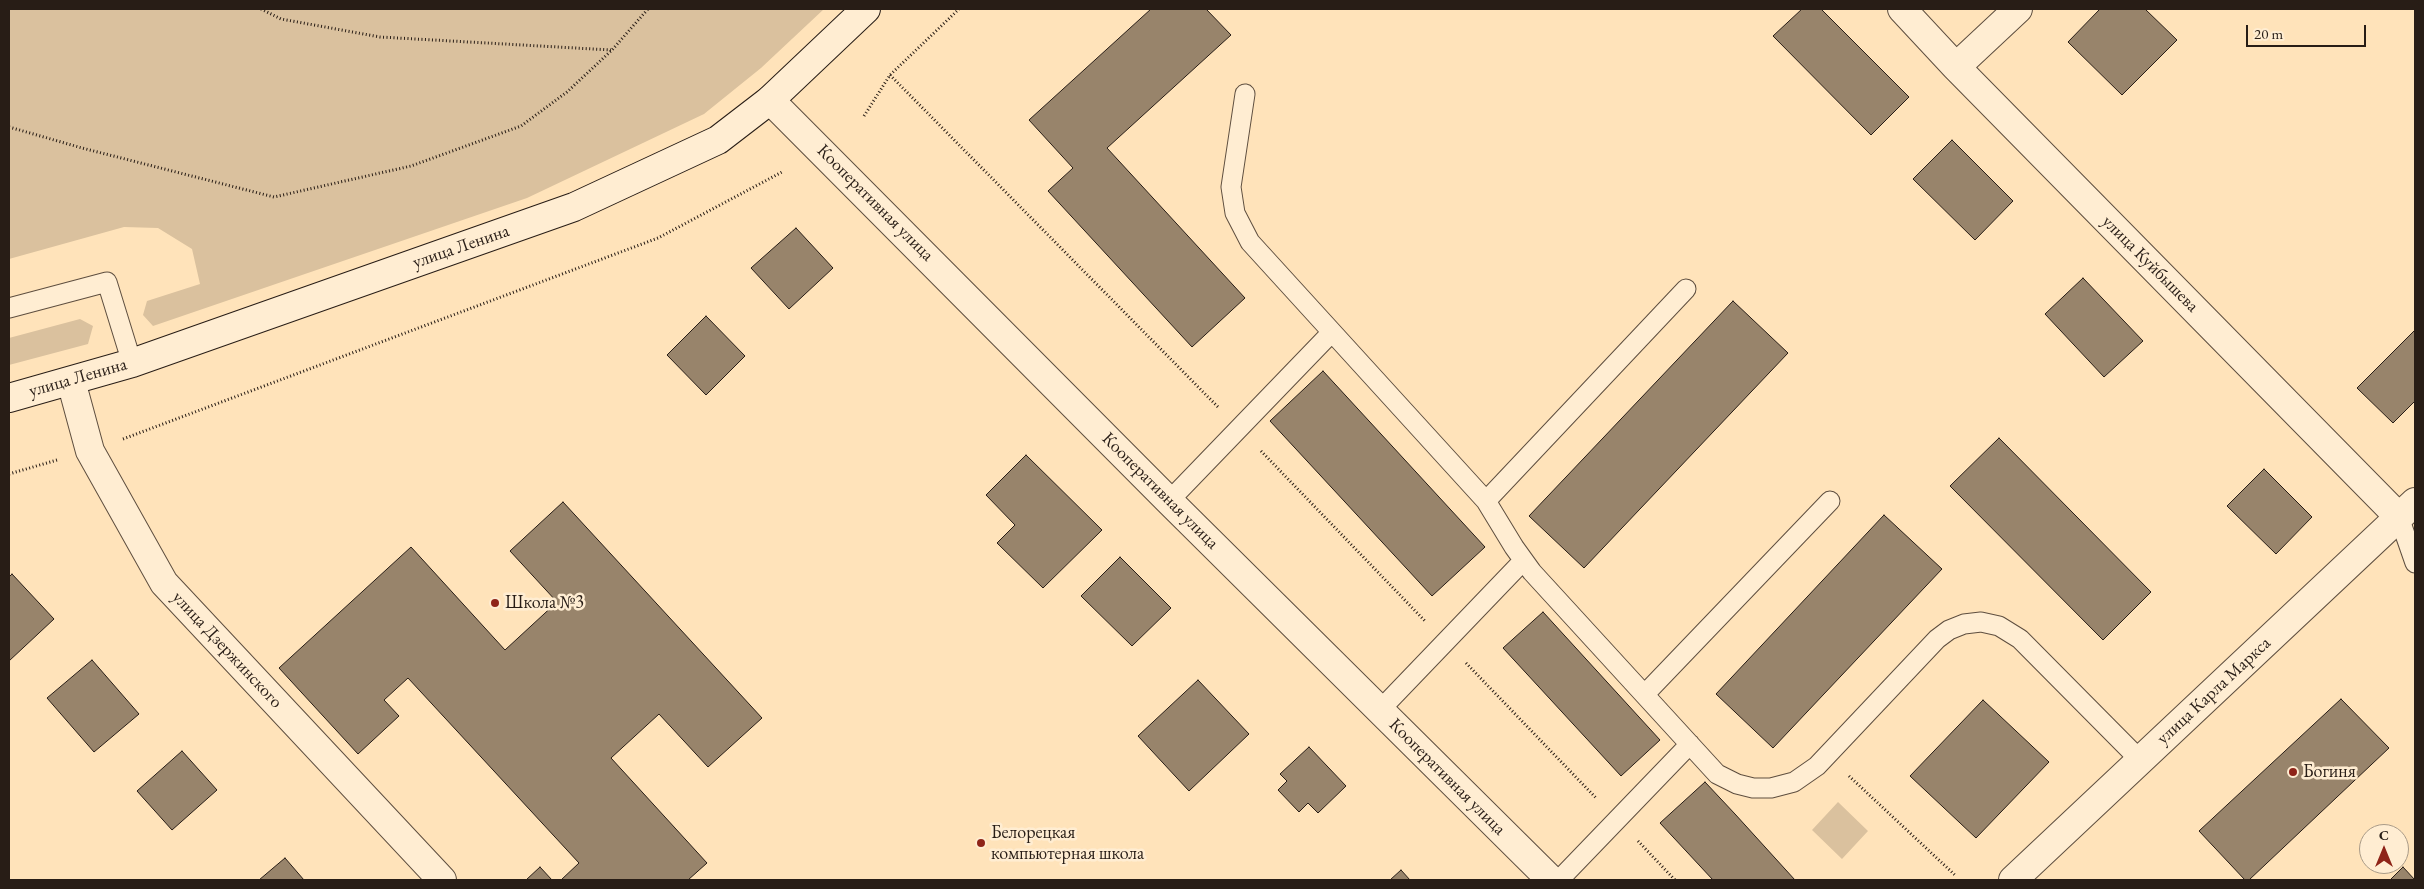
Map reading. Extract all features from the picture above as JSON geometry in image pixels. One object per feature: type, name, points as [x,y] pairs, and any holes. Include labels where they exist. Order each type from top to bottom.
[{"type":"street","name":"улица Ленина","points":[[9,398],[132,363],[574,207],[718,140],[770,100],[866,9]]},
{"type":"street","name":"улица Куйбышева","points":[[1902,9],[1956,67],[2407,510]]},
{"type":"street","points":[[1956,67],[2018,9]]},
{"type":"street","name":"Кооперативная улица","points":[[770,100],[1169,501],[1551,880]]},
{"type":"street","name":"улица Дзержинского","points":[[71,381],[90,451],[164,583],[442,880]]},
{"type":"street","name":"улица Карла Маркса","points":[[2012,880],[2407,510]]},
{"type":"lane","points":[[1245,94],[1230,187],[1235,213],[1250,242],[1486,501],[1523,560],[1717,774],[1737,784],[1753,788],[1771,788],[1794,782],[1817,766],[1938,639],[1949,630],[1964,624],[1981,622],[1999,626],[2020,639],[2140,760]]},
{"type":"lane","points":[[9,308],[107,282],[132,363]]},
{"type":"lane","points":[[1486,501],[1686,290]]},
{"type":"lane","points":[[1169,501],[1332,332]]},
{"type":"lane","points":[[1646,694],[1830,501]]},
{"type":"lane","points":[[2407,510],[2415,563]]},
{"type":"lane","points":[[1380,710],[1523,560]]},
{"type":"lane","points":[[1559,880],[1690,744]]},
{"type":"path","points":[[261,9],[281,19],[380,37],[612,50]]},
{"type":"path","points":[[9,127],[82,148],[274,197],[410,166],[521,126],[567,92],[612,50],[648,9]]},
{"type":"path","points":[[864,116],[890,75],[959,9]]},
{"type":"path","points":[[890,75],[1239,429],[1676,880]]},
{"type":"path","points":[[9,474],[90,451],[658,238],[782,172]]},
{"type":"path","points":[[1827,755],[1956,876]]},
{"type":"shaded area","points":[[9,9],[824,9],[761,68],[704,114],[527,198],[153,326],[143,315],[147,301],[200,284],[192,249],[158,228],[124,227],[9,259]]},
{"type":"shaded area","points":[[80,319],[93,326],[88,344],[9,365],[9,338]]},
{"type":"shaded area","points":[[1838,802],[1868,831],[1842,859],[1812,830]]},
{"type":"building","points":[[1151,9],[1206,9],[1231,35],[1107,148],[1245,298],[1192,347],[1048,191],[1073,168],[1029,120]]},
{"type":"building","points":[[1802,9],[1821,9],[1909,97],[1871,135],[1773,36]]},
{"type":"building","points":[[2100,9],[2145,9],[2177,40],[2122,95],[2068,42]]},
{"type":"building","points":[[1952,140],[2013,201],[1975,240],[1913,179]]},
{"type":"building","points":[[796,228],[833,268],[789,309],[751,268]]},
{"type":"building","points":[[2083,278],[2143,341],[2104,377],[2045,314]]},
{"type":"building","points":[[1733,301],[1788,353],[1584,568],[1529,516]]},
{"type":"building","points":[[706,316],[745,356],[706,395],[667,355]]},
{"type":"building","points":[[2415,330],[2415,401],[2393,423],[2357,388]]},
{"type":"building","points":[[1323,371],[1485,547],[1432,596],[1270,421]]},
{"type":"building","points":[[1999,438],[2151,592],[2103,640],[1950,486]]},
{"type":"building","points":[[1026,455],[1102,530],[1043,588],[997,543],[1015,525],[986,495]]},
{"type":"building","points":[[2264,469],[2312,517],[2276,554],[2227,506]]},
{"type":"building","points":[[563,502],[762,718],[708,767],[659,714],[611,758],[707,863],[688,880],[561,880],[579,863],[408,678],[384,700],[399,716],[358,754],[279,668],[411,547],[505,650],[557,602],[510,551]]},
{"type":"building","points":[[1884,515],[1942,569],[1773,748],[1716,694]]},
{"type":"building","points":[[1120,557],[1171,608],[1132,646],[1081,596]]},
{"type":"building","points":[[12,574],[54,619],[9,661],[9,577]]},
{"type":"building","points":[[1543,612],[1660,740],[1621,776],[1503,648]]},
{"type":"building","points":[[92,660],[139,714],[94,752],[47,698]]},
{"type":"building","points":[[1198,680],[1249,734],[1189,791],[1138,736]]},
{"type":"building","points":[[2341,699],[2389,748],[2249,880],[2245,880],[2199,831]]},
{"type":"building","points":[[1983,700],[2049,762],[1976,838],[1910,776]]},
{"type":"building","points":[[1309,747],[1346,786],[1318,813],[1308,803],[1299,812],[1278,790],[1287,781],[1280,774]]},
{"type":"building","points":[[182,751],[217,790],[172,830],[137,791]]},
{"type":"building","points":[[1705,782],[1795,880],[1713,880],[1660,823]]},
{"type":"building","points":[[285,858],[304,880],[259,880]]},
{"type":"building","points":[[540,867],[552,880],[526,880]]},
{"type":"building","points":[[1401,870],[1410,880],[1390,880]]},
{"type":"building","points":[[2396,874],[2409,874],[2415,880],[2390,880]]},
{"type":"place","name":"Школа №3","points":[[495,603]]},
{"type":"place","name":"Богиня","points":[[2293,772]]},
{"type":"place","name":"Белорецкая компьютерная школа","points":[[981,843]]}]
